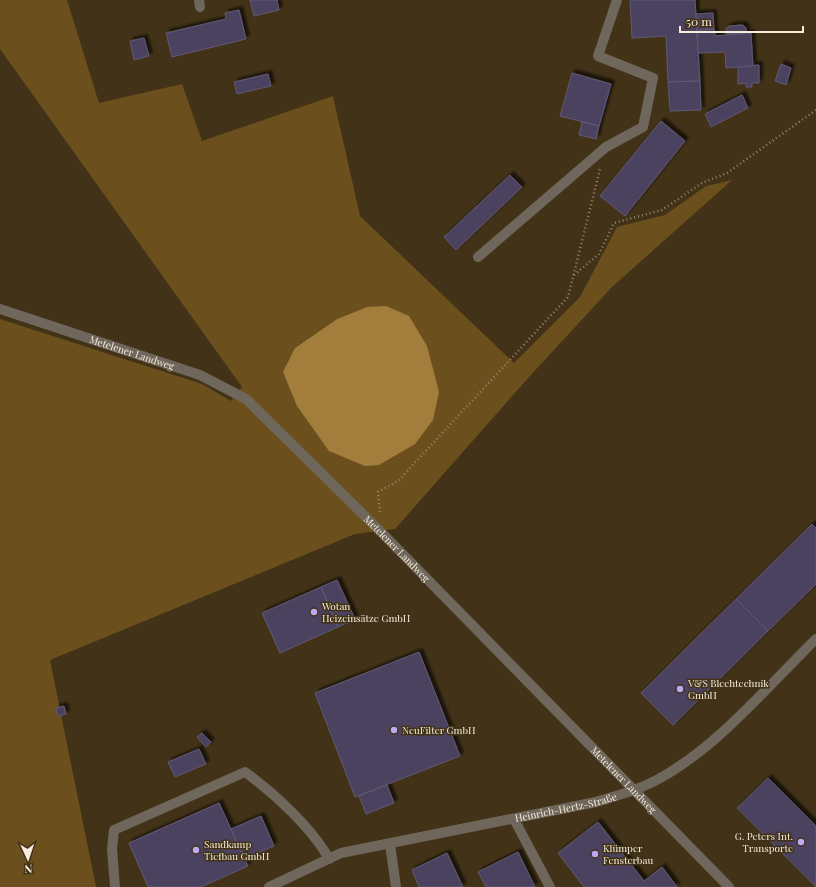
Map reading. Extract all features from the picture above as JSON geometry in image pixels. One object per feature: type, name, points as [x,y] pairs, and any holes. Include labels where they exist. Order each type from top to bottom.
[{"type":"street","points":[[478,257],[606,147],[643,127],[653,78],[598,56],[617,0]]},
{"type":"street","name":"Metelener Landweg","points":[[0,309],[200,375],[246,399],[383,534],[633,791],[729,887]]},
{"type":"street","name":"Heinrich-Hertz-Straße","points":[[269,887],[342,853],[596,802],[633,791],[662,777],[708,746],[816,639]]},
{"type":"street","points":[[115,887],[112,849],[114,830],[245,772],[267,788],[321,844],[329,859]]},
{"type":"street","points":[[514,819],[550,887]]},
{"type":"street","points":[[390,844],[396,887]]},
{"type":"path","points":[[574,275],[599,254],[614,223],[662,210],[702,183],[727,173],[816,110]]},
{"type":"path","points":[[383,534],[378,492],[398,481],[568,297],[606,147]]},
{"type":"shaded area","points":[[0,0],[67,0],[99,103],[182,84],[202,141],[333,96],[360,216],[514,363],[580,297],[617,227],[665,215],[706,186],[732,180],[612,287],[529,377],[395,529],[355,534],[50,660],[96,887],[0,887],[0,319],[202,384],[231,401],[242,387],[0,49]],"holes":[[[367,307],[295,348],[337,319]]]},
{"type":"shaded area","points":[[386,306],[409,316],[427,346],[439,392],[433,420],[415,444],[379,465],[365,466],[329,451],[297,406],[283,372],[295,348],[337,319],[367,307]]},
{"type":"building","points":[[250,0],[277,0],[279,10],[254,16]]},
{"type":"building","points":[[630,0],[695,0],[700,81],[668,82],[666,36],[632,38]]},
{"type":"building","points":[[239,10],[246,39],[172,57],[166,33],[226,19],[225,13]]},
{"type":"building","points":[[713,13],[714,29],[697,30],[696,14]]},
{"type":"building","points":[[743,25],[746,28],[746,33],[726,34],[726,29],[729,26]]},
{"type":"building","points":[[714,29],[715,36],[751,33],[753,66],[726,68],[725,52],[698,53],[697,30]]},
{"type":"building","points":[[144,38],[149,56],[134,60],[130,41]]},
{"type":"building","points":[[781,64],[791,68],[786,85],[775,81]]},
{"type":"building","points":[[759,65],[759,83],[752,83],[752,87],[746,87],[746,83],[738,84],[738,67]]},
{"type":"building","points":[[572,73],[611,84],[599,126],[560,116]]},
{"type":"building","points":[[268,74],[271,86],[237,94],[234,82]]},
{"type":"building","points":[[700,81],[701,110],[670,111],[668,82]]},
{"type":"building","points":[[742,95],[748,108],[711,127],[705,114]]},
{"type":"building","points":[[661,121],[685,141],[625,216],[600,196]]},
{"type":"building","points":[[582,122],[599,126],[596,139],[579,135]]},
{"type":"building","points":[[510,175],[522,187],[456,250],[444,237]]},
{"type":"building","points":[[812,524],[816,528],[816,584],[768,631],[736,599]]},
{"type":"building","points":[[337,580],[355,619],[338,627],[321,587]]},
{"type":"building","points":[[321,587],[338,627],[280,653],[262,613]]},
{"type":"building","points":[[736,599],[768,631],[673,725],[641,693]]},
{"type":"building","points":[[419,652],[460,756],[355,797],[315,693]]},
{"type":"building","points":[[64,706],[66,714],[58,716],[56,708]]},
{"type":"building","points":[[202,733],[211,742],[206,747],[197,737]]},
{"type":"building","points":[[199,749],[206,764],[175,777],[168,762]]},
{"type":"building","points":[[768,778],[816,826],[816,887],[737,808]]},
{"type":"building","points":[[387,785],[394,803],[366,814],[359,796]]},
{"type":"building","points":[[219,803],[248,866],[201,887],[148,887],[129,843]]},
{"type":"building","points":[[261,816],[274,846],[244,859],[231,829]]},
{"type":"building","points":[[598,822],[644,881],[662,867],[677,887],[584,887],[558,853]]},
{"type":"building","points":[[518,852],[535,887],[486,887],[478,872]]},
{"type":"building","points":[[447,853],[463,887],[419,887],[412,870]]},
{"type":"place","name":"Wotan Heizeinsätze GmbH","points":[[314,612]]},
{"type":"place","name":"V&S Blechtechnik GmbH","points":[[680,689]]},
{"type":"place","name":"NeuFilter GmbH","points":[[394,730]]},
{"type":"place","name":"G. Peters Int. Transporte","points":[[801,842]]},
{"type":"place","name":"Sandkamp Tiefbau GmbH","points":[[196,850]]},
{"type":"place","name":"Klümper Fensterbau","points":[[595,854]]}]
